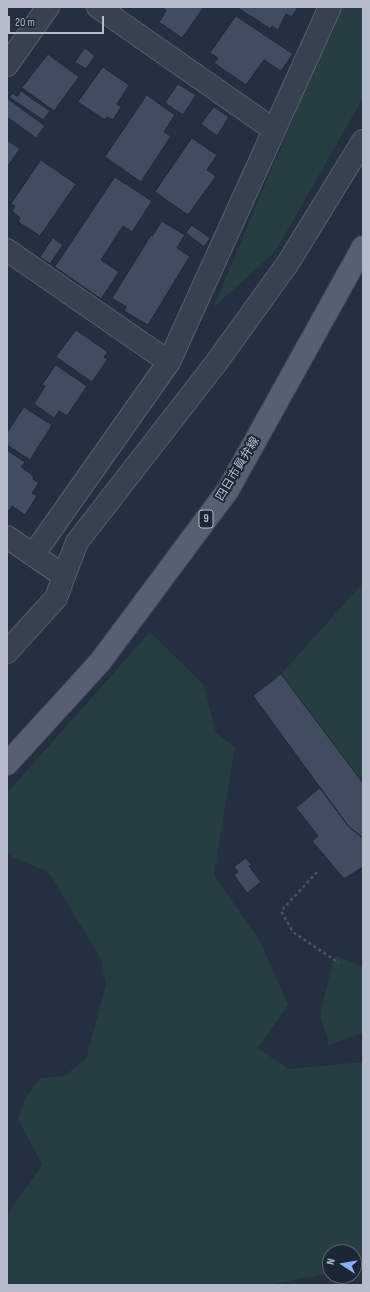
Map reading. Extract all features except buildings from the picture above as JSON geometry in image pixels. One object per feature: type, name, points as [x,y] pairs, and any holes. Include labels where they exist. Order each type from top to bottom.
[{"type":"main road","name":"四日市員弁線","points":[[7,764],[100,662],[228,490],[363,247]]},
{"type":"street","points":[[7,65],[48,7]]},
{"type":"street","points":[[98,7],[274,130]]},
{"type":"street","points":[[33,555],[169,362],[330,7]]},
{"type":"street","points":[[7,652],[56,598],[77,542],[216,363],[288,263],[363,141]]},
{"type":"street","points":[[7,250],[169,362]]},
{"type":"street","points":[[7,537],[64,576]]},
{"type":"path","points":[[317,872],[281,911],[293,932],[339,963]]},
{"type":"green space","points":[[340,7],[363,7],[363,98],[275,252],[213,308]]},
{"type":"green space","points":[[363,583],[363,783],[281,674]]},
{"type":"green space","points":[[150,632],[204,685],[216,733],[235,747],[214,875],[260,941],[288,1005],[258,1048],[288,1069],[363,1062],[363,1266],[362,1244],[322,1244],[322,1275],[269,1285],[7,1285],[7,1215],[42,1165],[18,1119],[26,1097],[40,1078],[64,1076],[86,1059],[106,984],[101,959],[49,873],[7,854],[7,793]]},
{"type":"green space","points":[[337,956],[363,967],[363,1033],[329,1045],[320,1014],[332,964]]}]
